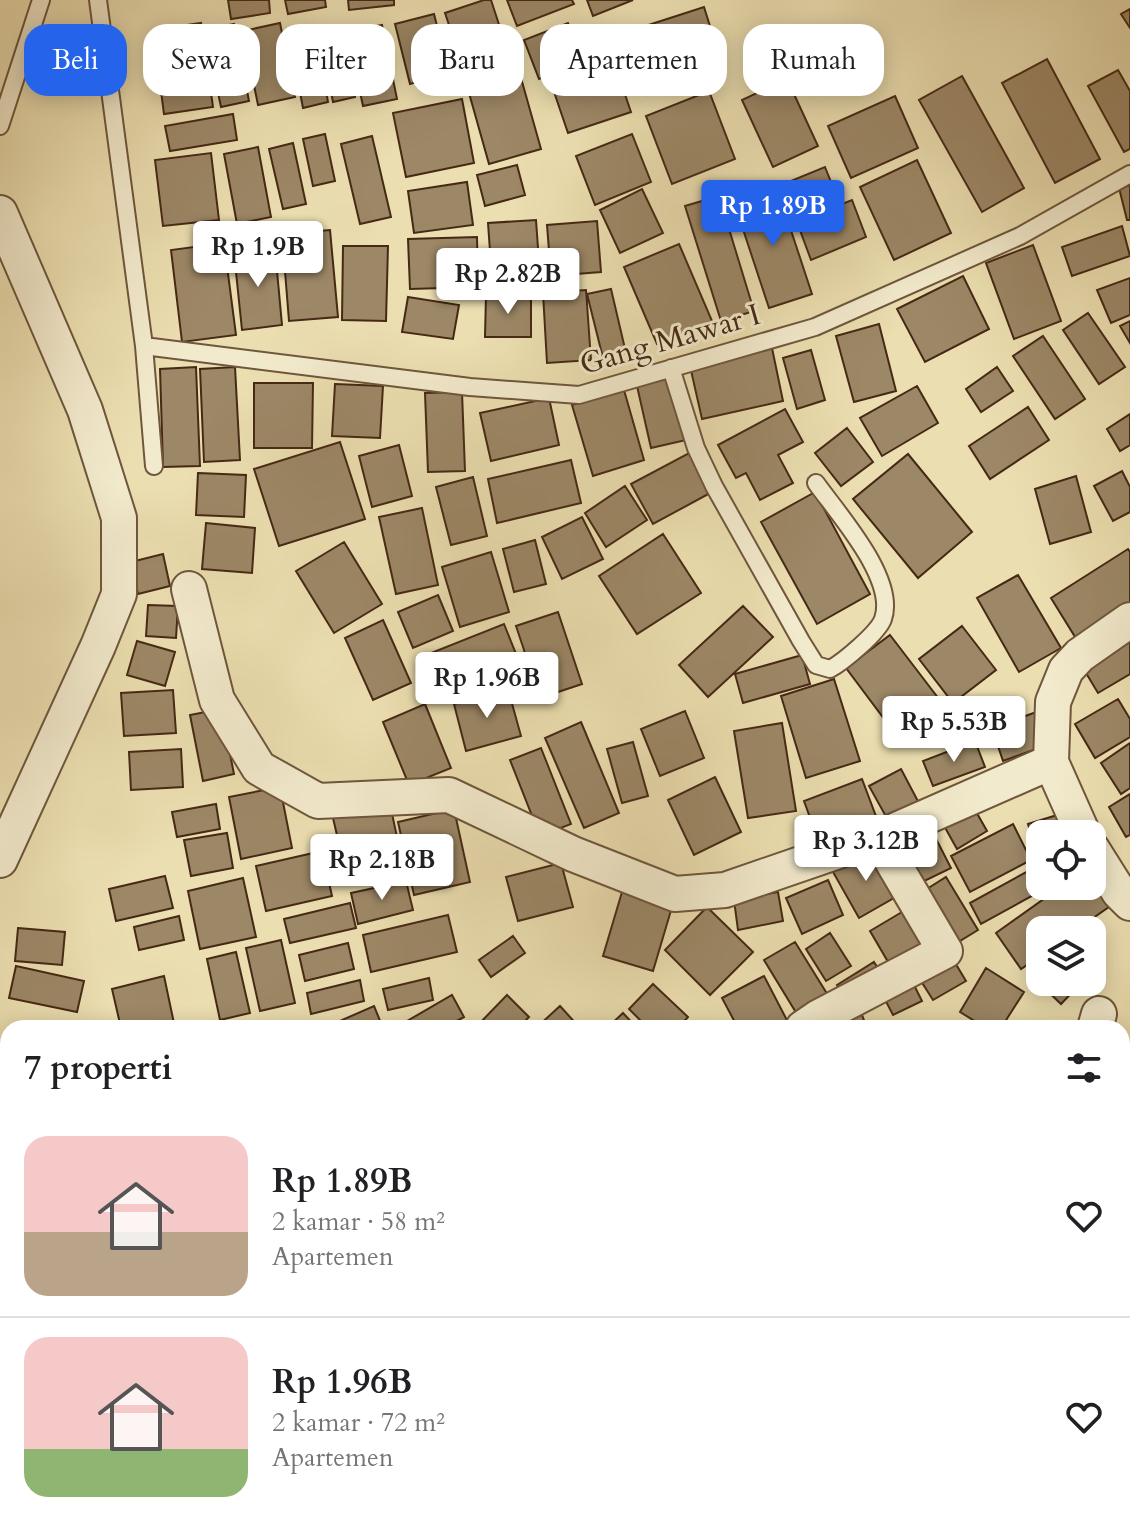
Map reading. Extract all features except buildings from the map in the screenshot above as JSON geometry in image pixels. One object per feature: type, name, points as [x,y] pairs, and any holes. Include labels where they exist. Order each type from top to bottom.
[{"type":"street","points":[[0,213],[85,410],[119,518],[119,594],[0,860]]},
{"type":"street","points":[[189,589],[217,700],[259,768],[318,801],[449,795],[573,854],[675,894],[725,890],[878,837],[1051,762]]},
{"type":"street","points":[[1077,820],[1051,762],[1053,702],[1066,670],[1080,655],[1130,620]]},
{"type":"street","points":[[815,1020],[945,951],[878,837]]},
{"type":"street","points":[[1106,871],[1130,903]]},
{"type":"lane","points":[[0,126],[41,0]]},
{"type":"lane","points":[[98,0],[144,346],[154,466]]},
{"type":"lane","name":"Gang Mawar I","points":[[144,346],[470,387],[579,395],[815,327],[1020,236],[1130,174]]},
{"type":"lane","points":[[671,368],[696,448],[714,486],[816,665],[830,669],[847,660],[883,620],[885,594],[870,558],[816,483]]}]
